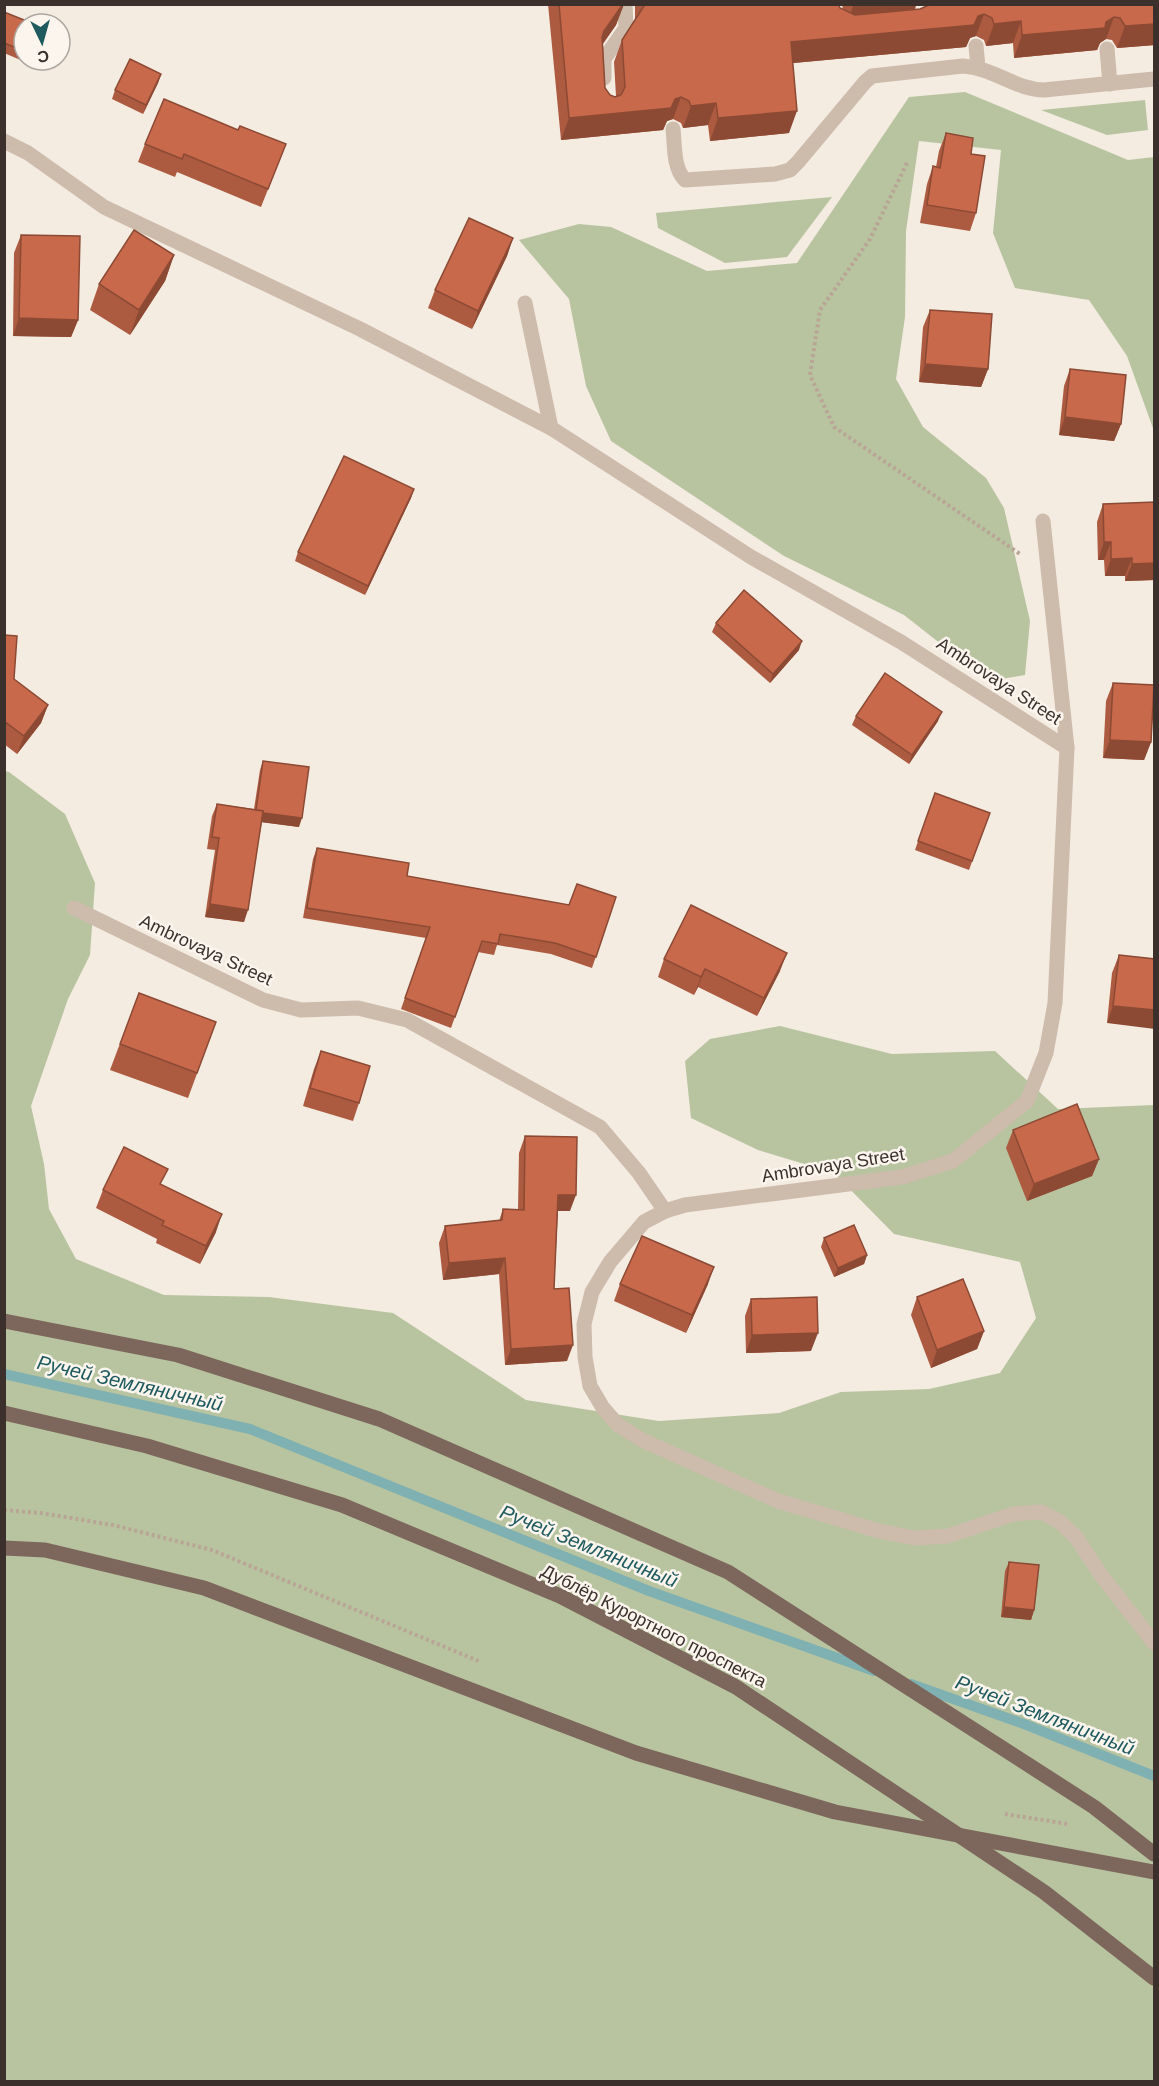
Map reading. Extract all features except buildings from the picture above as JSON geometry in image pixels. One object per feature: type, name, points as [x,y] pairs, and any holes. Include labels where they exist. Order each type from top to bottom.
[{"type":"main road","points":[[4,1321],[178,1355],[379,1419],[728,1572],[1094,1807],[1155,1854]]},
{"type":"main road","name":"Дублёр Курортного проспекта","points":[[4,1413],[147,1446],[342,1505],[560,1596],[736,1687],[1044,1892],[1155,1978]]},
{"type":"main road","points":[[4,1548],[45,1550],[204,1588],[636,1753],[835,1812],[1155,1872]]},
{"type":"street","points":[[605,88],[604,59],[626,28],[625,4]]},
{"type":"street","points":[[976,46],[978,67]]},
{"type":"street","points":[[1107,49],[1110,84]]},
{"type":"street","points":[[674,129],[677,167],[685,180],[775,174],[790,170],[798,162],[872,76],[963,66],[978,67],[1033,90],[1155,80]]},
{"type":"street","name":"Ambrovaya Street","points":[[4,141],[28,153],[104,207],[360,329],[551,428],[751,557],[901,642],[1067,748],[1055,1003],[1046,1053],[1027,1101],[953,1161],[902,1177],[685,1205],[665,1211],[639,1173],[600,1127],[407,1020],[358,1008],[302,1010],[263,1000],[74,908]]},
{"type":"street","points":[[525,303],[551,428]]},
{"type":"street","points":[[1043,521],[1067,748]]},
{"type":"street","points":[[665,1211],[644,1222],[610,1262],[592,1292],[584,1324],[585,1357],[590,1386],[603,1408],[618,1425],[642,1440],[778,1501],[879,1531],[915,1538],[948,1536],[1013,1514],[1041,1512],[1060,1522],[1076,1537],[1101,1575],[1155,1644]]},
{"type":"path","points":[[907,163],[870,239],[820,310],[810,375],[834,427],[1048,573]]},
{"type":"path","points":[[4,1510],[41,1513],[113,1525],[212,1550],[482,1662]]},
{"type":"path","points":[[1004,1814],[1073,1825]]},
{"type":"green space","points":[[965,92],[1128,160],[1154,157],[1154,431],[1127,356],[1089,300],[1015,288],[993,233],[1001,150],[919,141],[906,231],[905,317],[896,379],[923,427],[986,478],[1004,508],[1030,621],[1025,675],[988,681],[904,615],[784,556],[611,441],[586,386],[569,299],[519,240],[579,224],[611,227],[707,271],[797,263],[909,97]]},
{"type":"green space","points":[[1145,100],[1148,130],[1107,135],[1041,110]]},
{"type":"green space","points":[[832,197],[787,257],[725,263],[658,228],[656,213]]},
{"type":"green space","points":[[5,771],[65,814],[95,883],[90,955],[68,999],[31,1106],[44,1164],[49,1209],[76,1259],[164,1295],[269,1297],[393,1313],[526,1400],[659,1421],[779,1413],[841,1392],[929,1389],[1000,1373],[1036,1318],[1020,1262],[894,1234],[834,1173],[758,1150],[691,1118],[685,1061],[710,1039],[780,1026],[892,1054],[995,1051],[1058,1109],[1154,1105],[1154,2081],[5,2082]]},
{"type":"waterway","name":"Ручей Земляничный","points":[[4,1374],[250,1429],[649,1591],[874,1671]]},
{"type":"waterway","name":"Ручей Земляничный","points":[[911,1684],[1024,1724],[1154,1776]]}]
